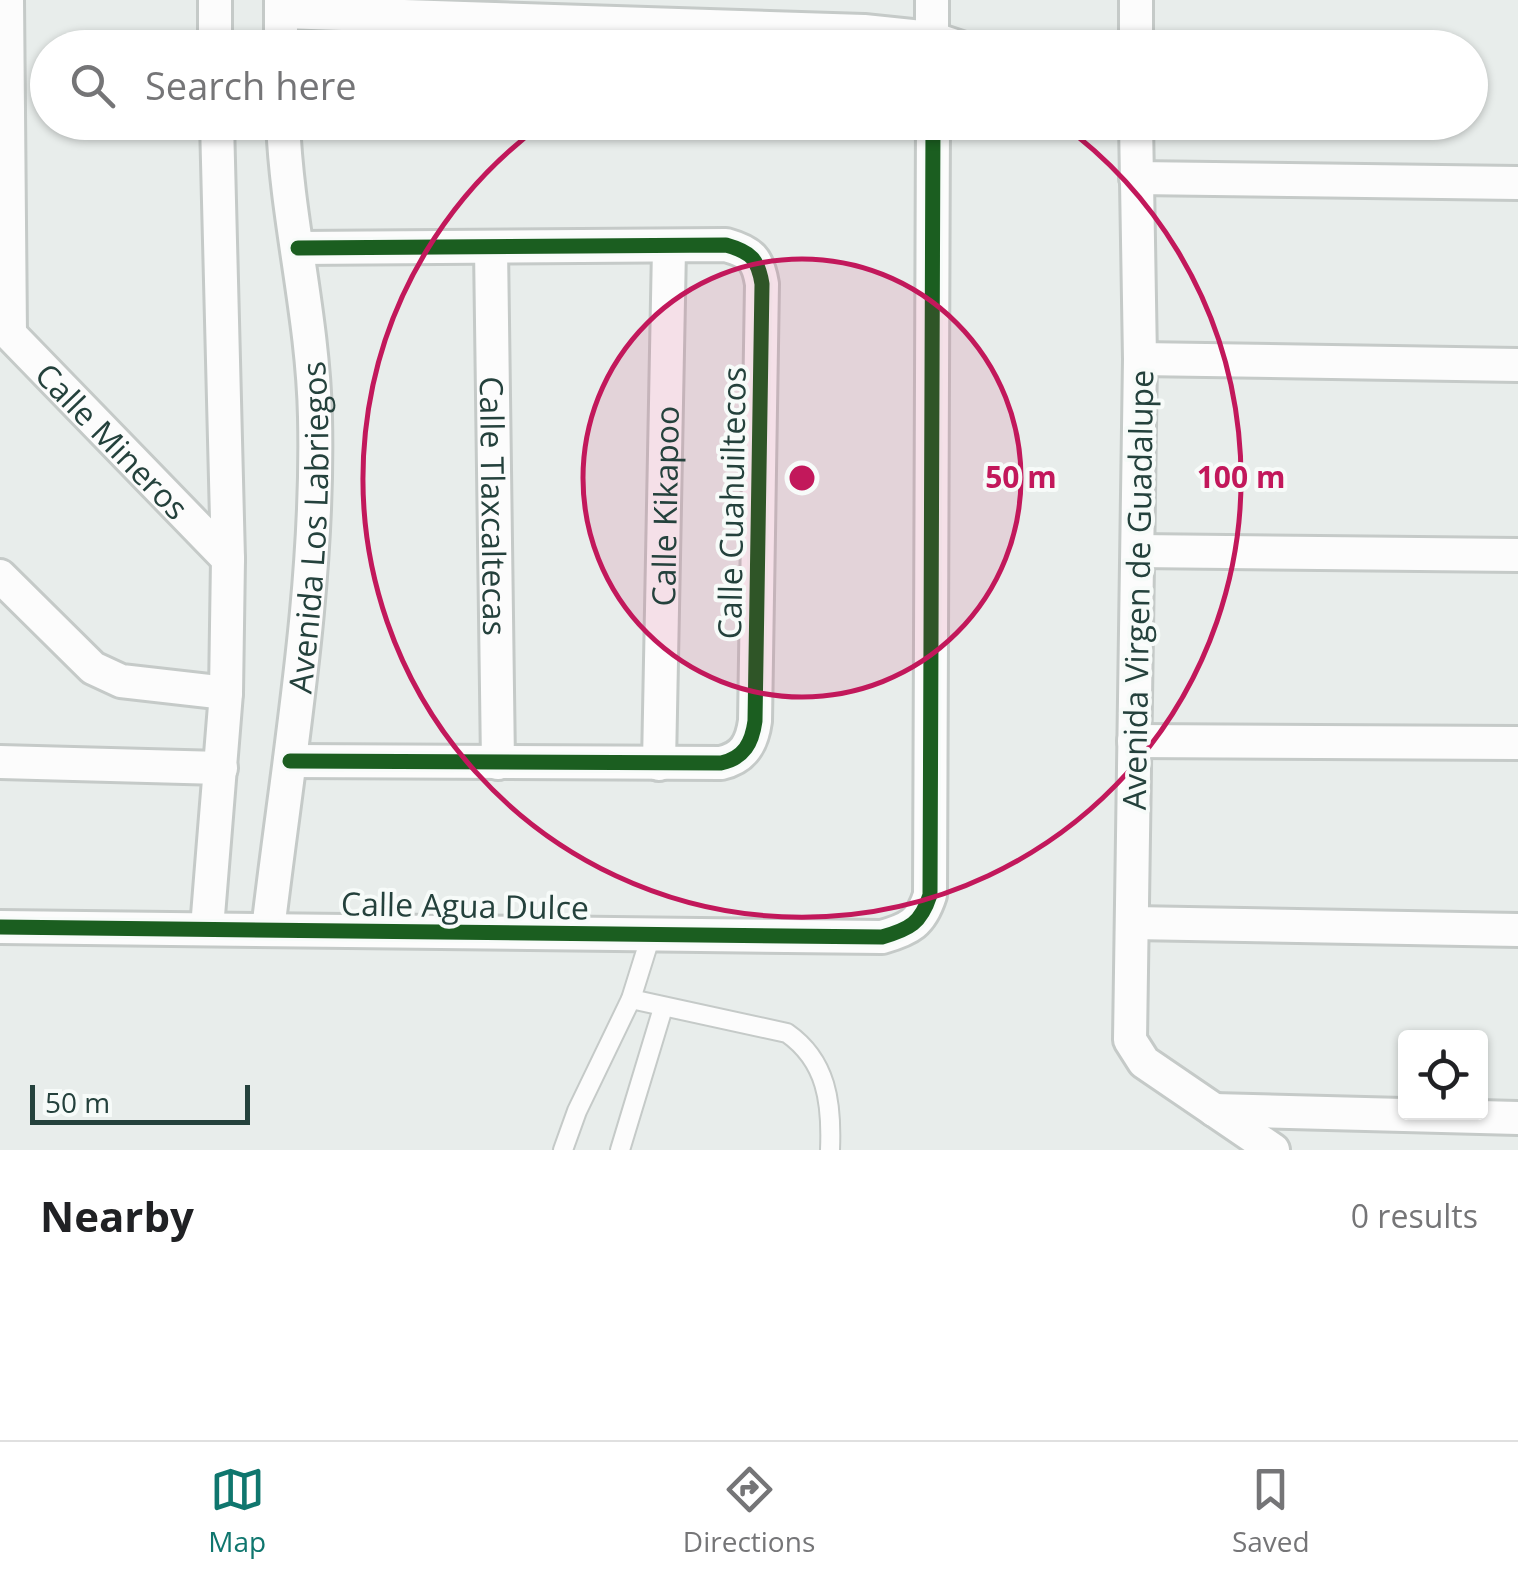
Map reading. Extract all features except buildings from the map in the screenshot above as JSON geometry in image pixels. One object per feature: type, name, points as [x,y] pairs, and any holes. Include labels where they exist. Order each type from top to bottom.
[{"type":"street","points":[[5,329],[8,0]]},
{"type":"street","points":[[215,0],[215,30]]},
{"type":"street","points":[[932,0],[938,30]]},
{"type":"street","points":[[1136,0],[1136,30]]},
{"type":"street","points":[[281,6],[841,30]]},
{"type":"street","points":[[207,928],[226,693],[228,559],[217,140]]},
{"type":"street","name":"Avenida Los Labriegos","points":[[268,930],[290,761],[315,509],[312,338],[285,140]]},
{"type":"street","name":"Calle Agua Dulce","points":[[0,927],[882,938],[910,929],[923,917],[930,895],[933,140]]},
{"type":"street","name":"Avenida Virgen de Guadalupe","points":[[1136,140],[1140,360],[1130,1040],[1137,1056],[1214,1110]]},
{"type":"street","points":[[1136,178],[1518,183]]},
{"type":"street","name":"Calle Cuahuiltecos","points":[[290,761],[720,763],[738,756],[748,746],[754,733],[755,701],[762,284],[758,263],[747,251],[726,245],[298,248]]},
{"type":"street","name":"Calle Tlaxcaltecas","points":[[491,248],[498,763]]},
{"type":"street","name":"Calle Kikapoo","points":[[659,764],[669,248]]},
{"type":"street","name":"Calle Mineros","points":[[5,329],[228,559]]},
{"type":"street","points":[[1140,360],[1518,365]]},
{"type":"street","points":[[1138,551],[1518,555]]},
{"type":"street","points":[[0,576],[94,668],[121,681],[226,693]]},
{"type":"street","points":[[1134,741],[1518,743]]},
{"type":"street","points":[[0,762],[221,768]]},
{"type":"street","points":[[1133,923],[1518,930]]},
{"type":"street","points":[[1214,1110],[1518,1118]]},
{"type":"street","points":[[1214,1110],[1274,1150]]},
{"type":"lane","points":[[563,1150],[631,999],[651,935]]},
{"type":"lane","points":[[631,999],[787,1033],[801,1043],[823,1074],[830,1150]]},
{"type":"lane","points":[[620,1150],[664,1008]]},
{"type":"cycle path","points":[[0,927],[882,937],[913,924],[930,895],[933,140]]},
{"type":"cycle path","points":[[290,761],[721,763],[741,753],[749,743],[755,721],[762,284],[752,258],[726,245],[298,248]]}]
